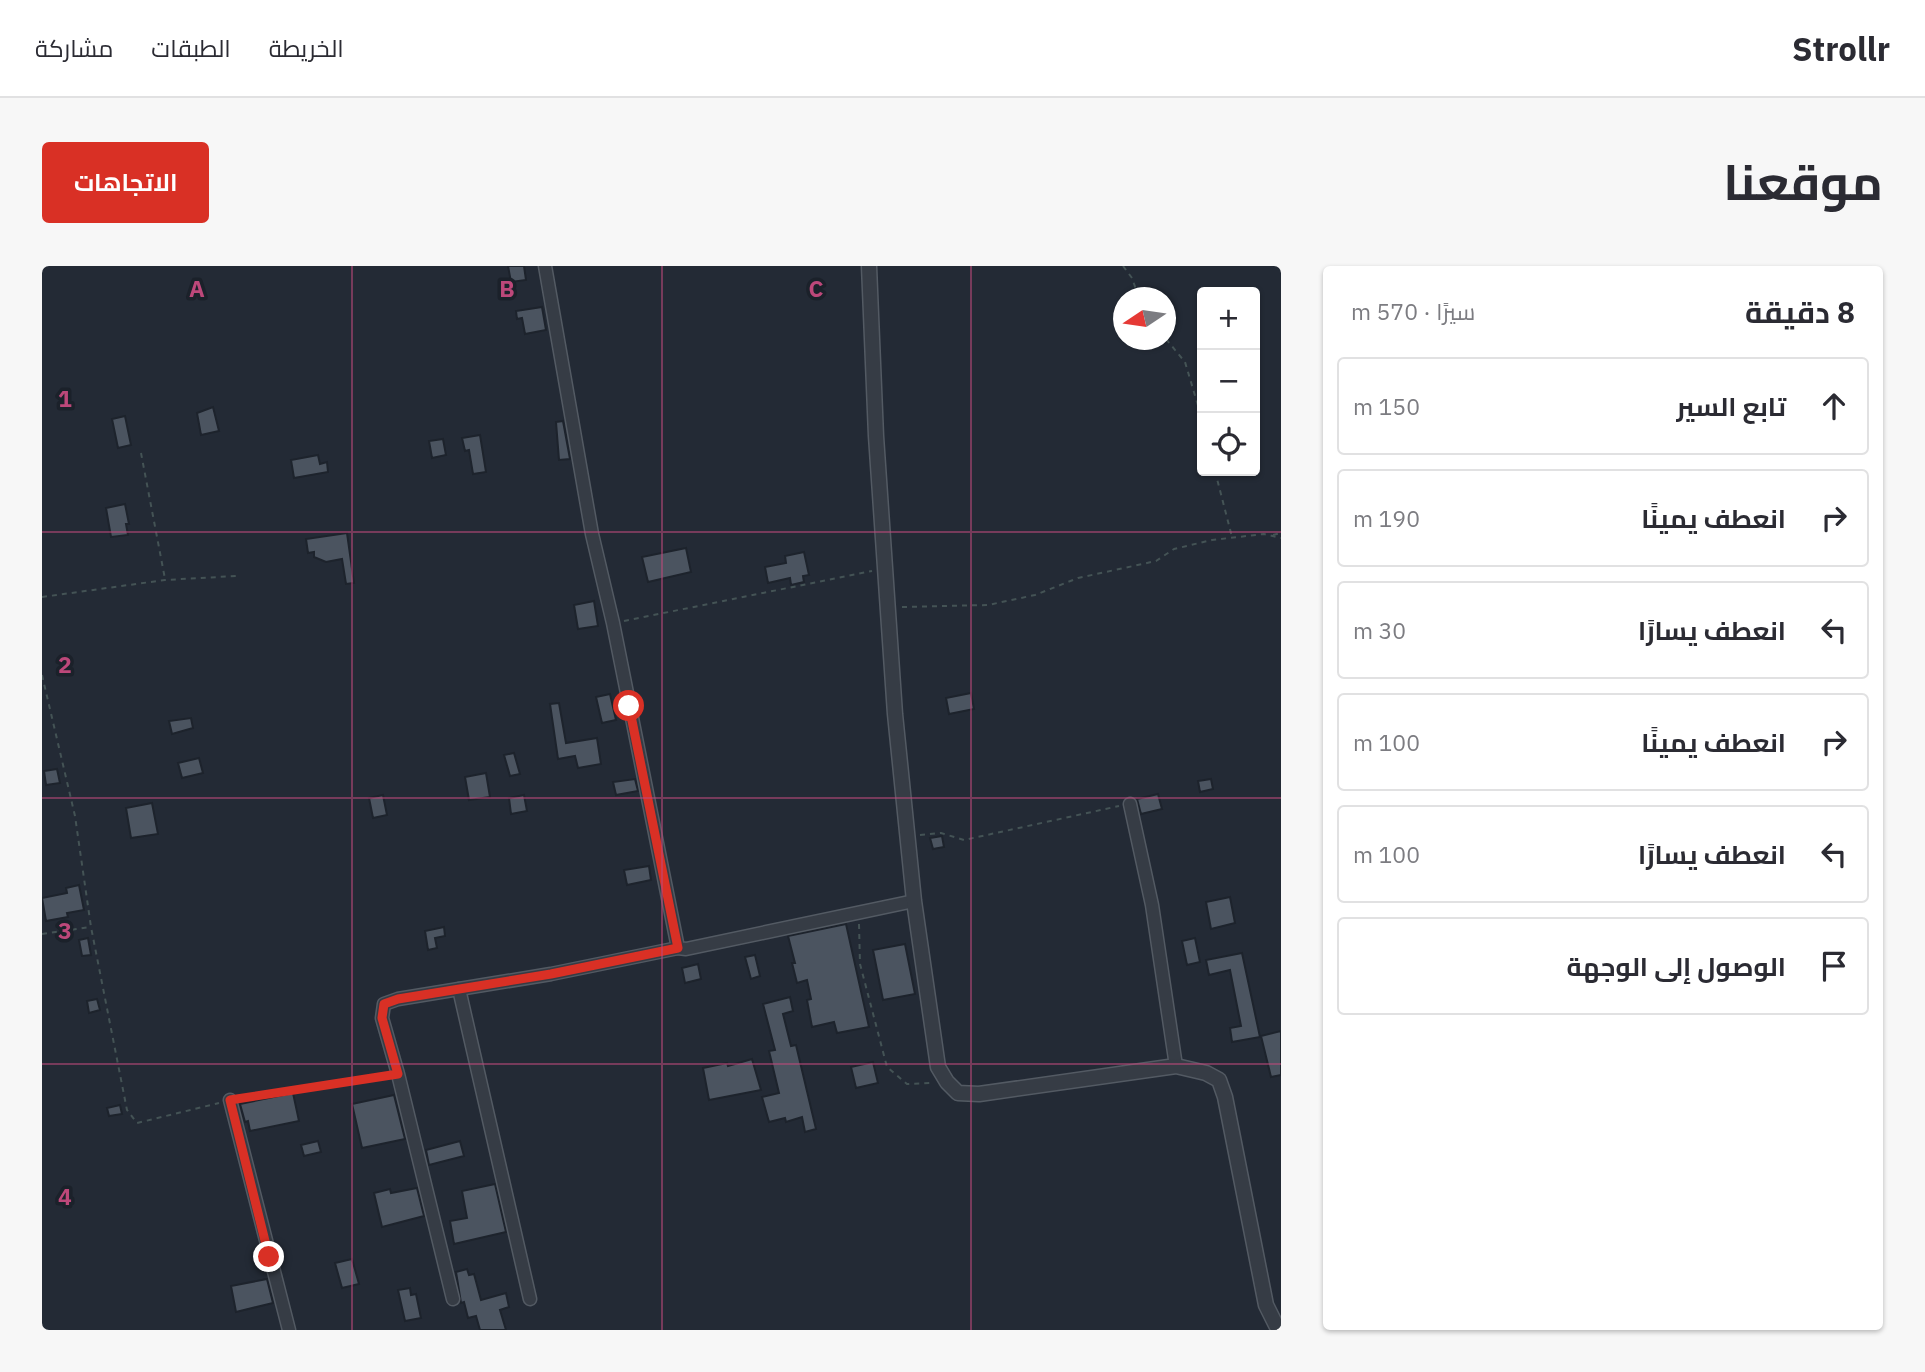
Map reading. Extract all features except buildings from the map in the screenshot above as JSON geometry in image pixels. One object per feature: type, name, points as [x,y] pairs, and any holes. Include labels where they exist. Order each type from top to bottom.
[{"type":"street","points":[[545,266],[592,534],[613,623],[678,948]]},
{"type":"street","points":[[869,266],[895,714],[914,901],[939,1067],[947,1082],[958,1093],[979,1094],[1176,1066],[1206,1073],[1219,1080],[1225,1097],[1266,1305],[1275,1327]]},
{"type":"street","points":[[1130,804],[1152,905],[1176,1066]]},
{"type":"street","points":[[453,1300],[382,1018],[384,1004],[398,999],[551,974],[678,948],[686,950],[914,901]]},
{"type":"street","points":[[459,989],[530,1299]]},
{"type":"street","points":[[230,1100],[289,1330]]},
{"type":"path","points":[[1123,267],[1135,287]]},
{"type":"path","points":[[1175,350],[1185,362],[1200,413]]},
{"type":"path","points":[[141,453],[165,580]]},
{"type":"path","points":[[1215,476],[1233,538]]},
{"type":"path","points":[[1272,535],[1281,533]]},
{"type":"path","points":[[887,608],[988,605],[1035,596],[1078,578],[1156,561],[1174,549],[1264,534],[1281,538]]},
{"type":"path","points":[[613,623],[885,568]]},
{"type":"path","points":[[42,597],[165,580],[236,576]]},
{"type":"path","points":[[42,675],[75,816],[91,927],[128,1110],[136,1123],[230,1100],[398,1074]]},
{"type":"path","points":[[908,836],[941,833],[953,839],[964,840],[1130,804]]},
{"type":"path","points":[[855,913],[860,928],[860,964],[887,1067],[907,1084],[947,1082]]},
{"type":"path","points":[[42,934],[91,927]]},
{"type":"route","points":[[269,1257],[230,1100],[398,1074],[382,1018],[384,1004],[398,999],[551,974],[678,948],[629,706]]}]
